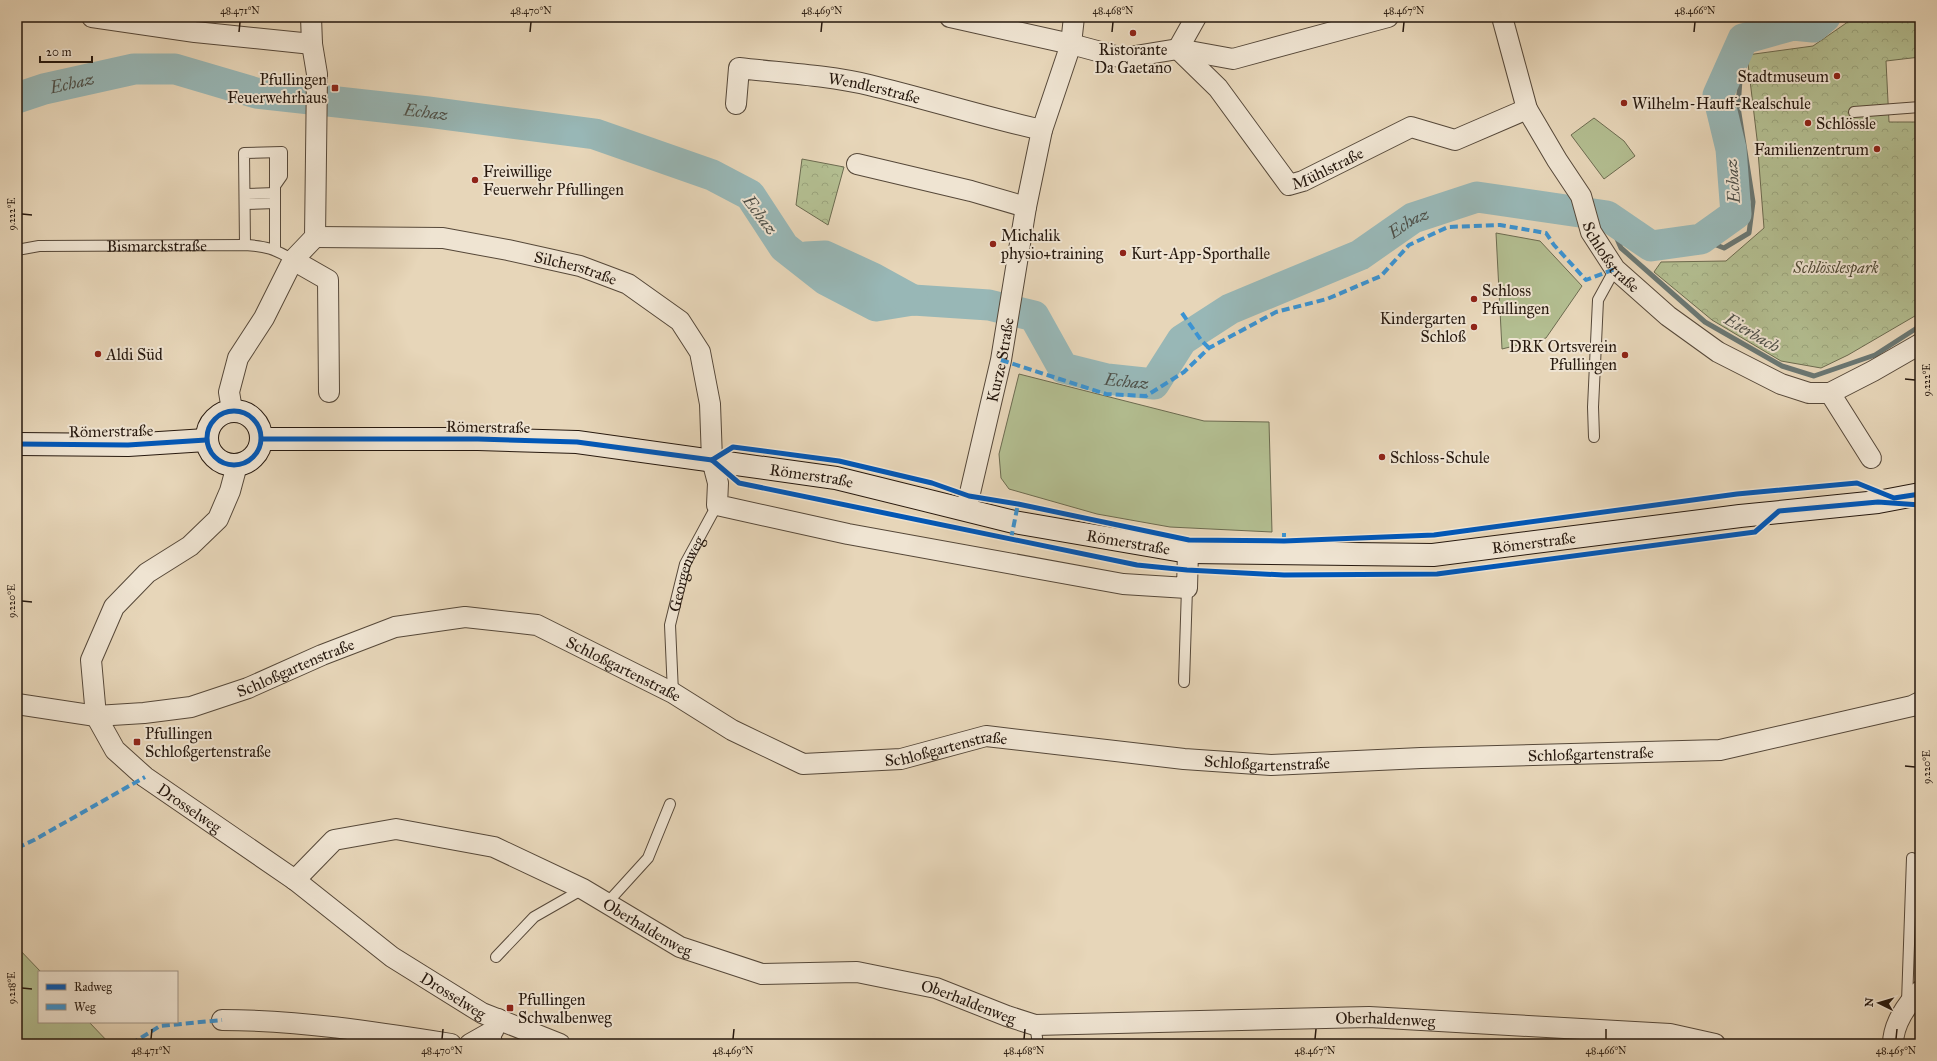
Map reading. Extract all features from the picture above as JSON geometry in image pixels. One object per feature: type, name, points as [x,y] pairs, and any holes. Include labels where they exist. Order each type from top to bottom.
[{"type":"main road","points":[[232,410],[249,414],[259,426],[262,439],[259,450],[253,458],[238,465],[224,464],[210,453],[206,440],[208,427],[216,416],[232,410]]},
{"type":"main road","name":"Römerstraße","points":[[262,439],[478,439],[577,442],[836,478],[1014,522],[1188,552],[1433,555],[1740,516],[1878,502],[1920,494]]},
{"type":"main road","name":"Römerstraße","points":[[17,444],[128,445],[206,440]]},
{"type":"main road","name":"Römerstraße","points":[[1878,502],[1920,505]]},
{"type":"street","points":[[92,17],[194,32],[312,44]]},
{"type":"street","points":[[232,410],[229,392],[238,358],[264,318],[293,260],[315,237],[317,74],[312,44],[311,17]]},
{"type":"street","points":[[950,17],[1071,44],[1123,58],[1178,49],[1233,59],[1388,17]]},
{"type":"street","name":"Kurze Straße","points":[[966,510],[990,413],[1005,339],[1026,207],[1042,130],[1071,44],[1074,17]]},
{"type":"street","points":[[1178,49],[1196,17]]},
{"type":"street","name":"Schloßstraße","points":[[1502,17],[1527,109],[1557,160],[1581,196],[1591,232],[1615,269],[1668,316],[1718,352],[1781,384],[1809,393],[1830,393],[1873,371],[1920,344]]},
{"type":"street","name":"Mühlstraße","points":[[1178,49],[1218,88],[1289,185],[1303,181],[1411,127],[1455,140],[1527,109]]},
{"type":"street","name":"Wendlerstraße","points":[[736,104],[739,68],[807,75],[868,85],[986,117],[1042,130]]},
{"type":"street","points":[[857,164],[971,191],[1026,207]]},
{"type":"street","name":"Silcherstraße","points":[[315,237],[443,238],[508,250],[580,266],[628,284],[680,321],[700,352],[710,404],[712,460]]},
{"type":"street","name":"Bismarckstraße","points":[[293,260],[328,280],[329,392]]},
{"type":"street","points":[[1830,393],[1871,458]]},
{"type":"street","name":"Georgenweg","points":[[712,460],[718,483],[717,505]]},
{"type":"street","name":"Drosselweg","points":[[238,465],[230,491],[218,519],[190,546],[147,573],[114,607],[91,660],[96,716],[115,750],[145,777],[295,880],[392,957],[482,1013],[496,1031],[560,1044]]},
{"type":"street","points":[[717,505],[848,534],[1123,584],[1187,588]]},
{"type":"street","name":"Römerstraße","points":[[1187,588],[1188,552]]},
{"type":"street","name":"Schloßgartenstraße","points":[[17,704],[96,716],[144,713],[191,707],[248,688],[322,655],[395,627],[465,617],[537,625],[673,693],[732,730],[803,764],[901,759],[986,736],[1176,758],[1271,765],[1421,758],[1720,750],[1912,706],[1920,702]]},
{"type":"street","name":"Oberhaldenweg","points":[[295,880],[334,840],[396,829],[494,847],[608,902],[680,947],[762,974],[858,972],[936,988],[1007,1016],[1035,1025],[1369,1017],[1670,1034],[1715,1044]]},
{"type":"street","points":[[1893,1044],[1893,1037],[1913,998]]},
{"type":"street","points":[[222,1020],[263,1020],[310,1024],[451,1044]]},
{"type":"street","points":[[470,1044],[496,1031]]},
{"type":"lane","points":[[1854,112],[1920,107]]},
{"type":"lane","points":[[245,245],[244,153],[275,153],[275,249]]},
{"type":"lane","points":[[245,199],[275,194]]},
{"type":"lane","name":"Bismarckstraße","points":[[17,250],[39,246],[245,245],[264,246],[275,249],[293,260]]},
{"type":"lane","points":[[1594,437],[1592,407],[1598,300],[1615,269]]},
{"type":"lane","name":"Georgenweg","points":[[673,693],[670,625],[685,564],[717,505]]},
{"type":"lane","points":[[1184,682],[1187,588]]},
{"type":"lane","points":[[608,902],[648,858],[670,804]]},
{"type":"lane","points":[[1912,858],[1913,998]]},
{"type":"lane","points":[[496,957],[534,917],[583,889]]},
{"type":"lane","points":[[1035,1025],[1038,1044]]},
{"type":"green space","name":"Schlösslespark","points":[[1855,17],[1920,17],[1920,57],[1886,61],[1889,122],[1920,122],[1920,233],[1918,269],[1920,273],[1920,313],[1848,355],[1821,368],[1781,361],[1712,320],[1654,272],[1661,262],[1726,261],[1764,228],[1757,139],[1747,55],[1813,46]]},
{"type":"green space","points":[[1594,118],[1624,141],[1635,156],[1604,179],[1571,135]]},
{"type":"green space","points":[[802,159],[844,167],[828,225],[796,205]]},
{"type":"green space","points":[[1496,233],[1540,241],[1582,286],[1546,338],[1502,349]]},
{"type":"green space","points":[[1019,374],[1204,421],[1269,422],[1272,532],[1170,527],[1097,514],[1009,489],[1001,478],[999,454]]},
{"type":"green space","points":[[17,947],[40,971],[38,971],[38,1023],[90,1023],[110,1044],[17,1044]]},
{"type":"waterway","name":"Echaz","points":[[1793,25],[1801,17]]},
{"type":"waterway","name":"Echaz","points":[[17,98],[44,89],[134,69],[175,69],[256,93],[428,112],[595,134],[712,175],[750,195],[784,247],[826,280],[876,306],[913,300],[989,305],[1034,316],[1063,368],[1107,379],[1154,384],[1182,340],[1230,309],[1360,255],[1413,218],[1477,197],[1607,216],[1651,246],[1701,239],[1736,214],[1731,149],[1718,95],[1743,39],[1793,25],[1813,27],[1825,17]]},
{"type":"waterway","points":[[1701,239],[1724,248],[1749,233],[1753,202],[1738,107],[1743,39]]},
{"type":"waterway","name":"Eierbach","points":[[1607,216],[1621,248],[1705,322],[1782,366],[1814,376],[1875,355],[1920,326]]},
{"type":"waterway","name":"Echaz","points":[[806,257],[825,256],[873,278],[913,300]]},
{"type":"marked path","points":[[1001,360],[1106,394],[1146,396],[1184,372],[1209,348],[1276,312],[1327,299],[1381,276],[1409,245],[1448,227],[1500,225],[1546,233],[1554,245],[1586,280],[1615,269]]},
{"type":"marked path","points":[[1182,313],[1201,340],[1209,348]]},
{"type":"marked path","points":[[1011,539],[1018,504]]},
{"type":"marked path","points":[[1284,530],[1284,541]]},
{"type":"marked path","points":[[17,848],[34,840],[145,777]]},
{"type":"marked path","points":[[131,1044],[160,1026],[222,1020]]},
{"type":"cycle path","points":[[229,411],[239,411],[249,415],[257,423],[261,433],[261,438],[261,443],[257,453],[249,461],[239,465],[229,465],[219,461],[211,453],[207,443],[207,433],[211,423],[219,415],[229,411]]},
{"type":"cycle path","points":[[262,439],[478,439],[577,442],[712,460]]},
{"type":"cycle path","points":[[17,444],[128,445],[206,440]]},
{"type":"cycle path","points":[[712,460],[733,447],[839,461],[932,483],[969,496],[1018,504],[1189,540],[1284,541],[1434,535],[1737,494],[1857,483],[1894,498],[1920,494]]},
{"type":"cycle path","points":[[712,460],[739,483],[1137,565],[1187,570],[1284,575],[1437,574],[1755,532],[1779,511],[1878,502],[1920,505]]},
{"type":"place","name":"Ristorante Da Gaetano","points":[[1133,33]]},
{"type":"place","name":"Stadtmuseum","points":[[1837,76]]},
{"type":"place","name":"Pfullingen Feuerwehrhaus","points":[[335,88]]},
{"type":"place","name":"Wilhelm-Hauff-Realschule","points":[[1624,103]]},
{"type":"place","name":"Schlössle","points":[[1808,123]]},
{"type":"place","name":"Familienzentrum","points":[[1877,149]]},
{"type":"place","name":"Freiwillige Feuerwehr Pfullingen","points":[[475,180]]},
{"type":"place","name":"Michalik physio+training","points":[[993,244]]},
{"type":"place","name":"Kurt-App-Sporthalle","points":[[1123,253]]},
{"type":"place","name":"Schloss Pfullingen","points":[[1474,299]]},
{"type":"place","name":"Kindergarten Schloß","points":[[1474,327]]},
{"type":"place","name":"Aldi Süd","points":[[98,354]]},
{"type":"place","name":"DRK Ortsverein Pfullingen","points":[[1625,355]]},
{"type":"place","name":"Schloss-Schule","points":[[1382,457]]},
{"type":"place","name":"Pfullingen Schloßgertenstraße","points":[[137,742]]},
{"type":"place","name":"Pfullingen Schwalbenweg","points":[[510,1008]]}]
